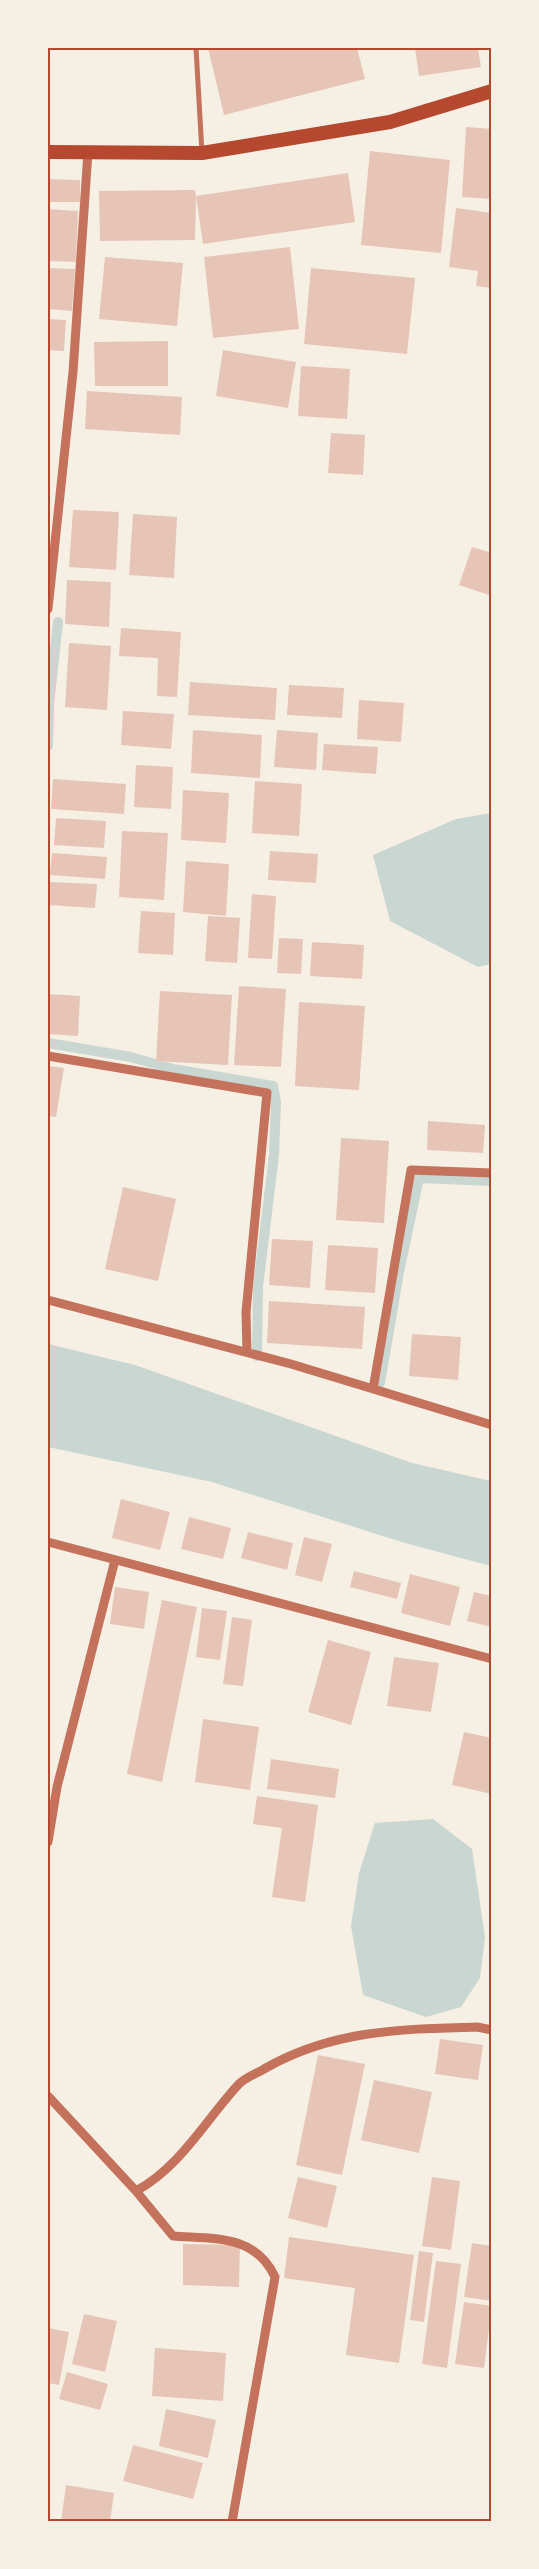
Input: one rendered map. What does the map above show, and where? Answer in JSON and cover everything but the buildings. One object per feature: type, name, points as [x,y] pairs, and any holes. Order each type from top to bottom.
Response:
[{"type":"highway","points":[[48,152],[202,154],[390,122],[492,91]]},
{"type":"street","points":[[196,48],[202,154]]},
{"type":"street","points":[[48,609],[73,372],[88,152]]},
{"type":"street","points":[[48,1056],[267,1093],[246,1312],[247,1352]]},
{"type":"street","points":[[373,1389],[411,1170],[492,1173]]},
{"type":"street","points":[[48,1300],[247,1352],[492,1425]]},
{"type":"street","points":[[48,1542],[492,1658]]},
{"type":"street","points":[[48,1842],[57,1787],[115,1560]]},
{"type":"street","points":[[136,2191],[154,2181],[202,2131],[239,2083],[283,2058],[356,2035],[384,2030],[477,2027],[492,2030]]},
{"type":"street","points":[[48,2096],[136,2191],[173,2236],[242,2244],[268,2261],[275,2277],[232,2522]]},
{"type":"shaded area","points":[[491,813],[491,964],[478,967],[390,921],[373,855],[456,819]]},
{"type":"shaded area","points":[[48,1344],[135,1365],[412,1463],[491,1481],[491,1566],[405,1543],[212,1482],[48,1447]]},
{"type":"shaded area","points":[[433,1819],[472,1849],[485,1937],[480,1978],[461,2007],[426,2017],[363,1995],[351,1926],[359,1873],[375,1823]]},
{"type":"waterway","points":[[48,746],[49,705],[58,622]]},
{"type":"waterway","points":[[48,1043],[131,1057],[173,1069],[273,1086],[276,1102],[274,1155],[258,1287],[257,1356]]},
{"type":"waterway","points":[[380,1383],[399,1272],[419,1178],[492,1181]]}]
